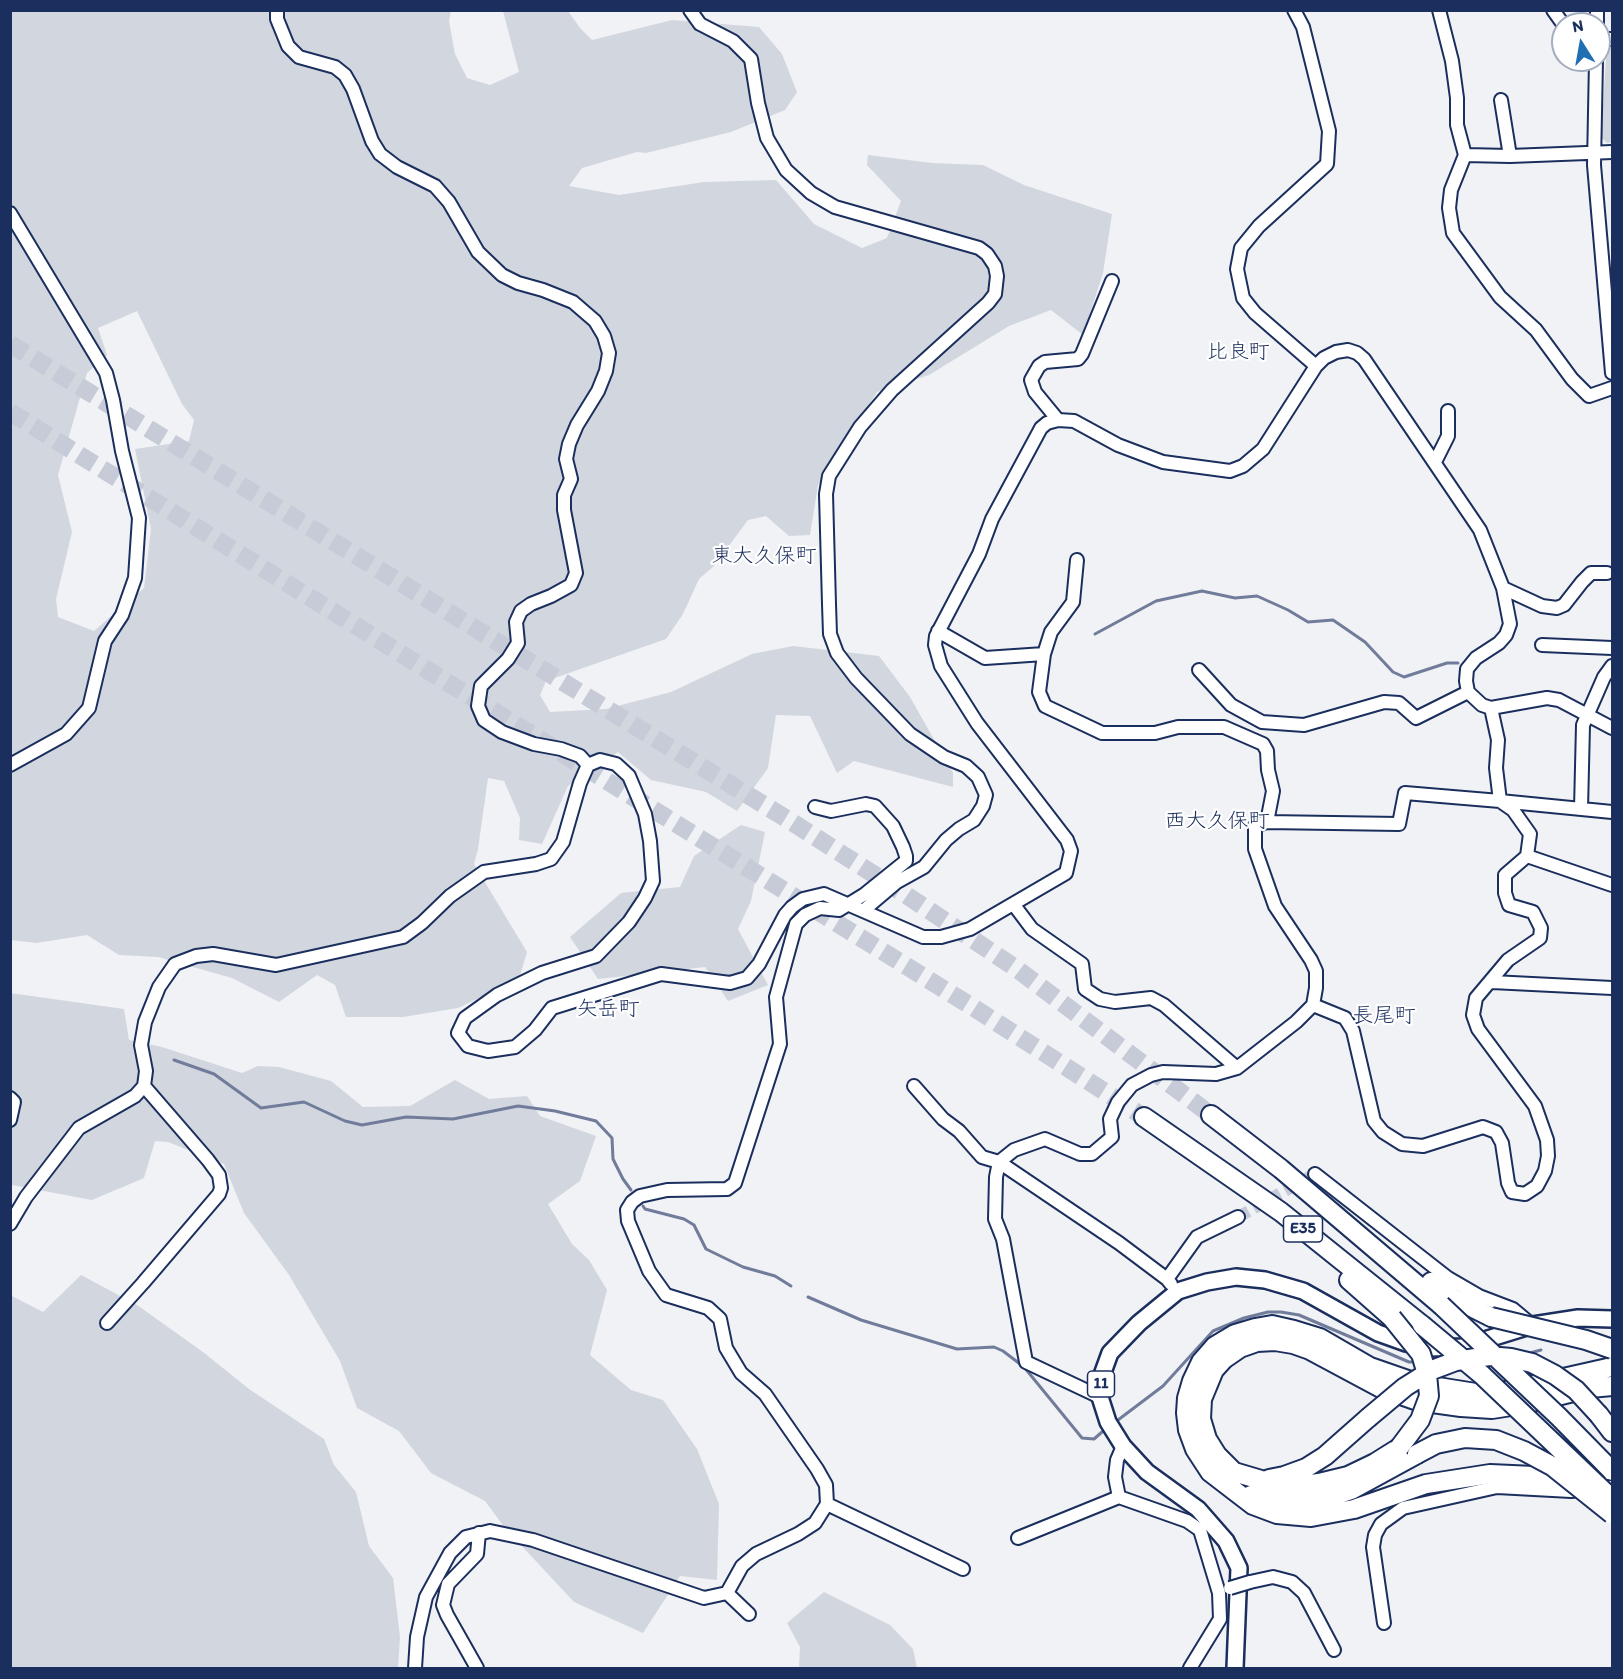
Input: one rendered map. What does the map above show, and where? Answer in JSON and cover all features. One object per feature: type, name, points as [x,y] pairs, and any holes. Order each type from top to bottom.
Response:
[{"type":"highway","name":"E35","points":[[1211,1115],[1281,1169],[1441,1305],[1612,1470]]},
{"type":"highway","name":"E35","points":[[1144,1117],[1281,1212],[1422,1325],[1487,1380],[1612,1499]]},
{"type":"highway","points":[[1178,1141],[1228,1186],[1328,1260],[1392,1318],[1421,1354],[1427,1374],[1429,1396],[1420,1420],[1399,1448],[1375,1464],[1348,1476],[1289,1487],[1234,1472],[1217,1455],[1207,1439],[1202,1419],[1202,1399],[1214,1370],[1224,1359],[1240,1348],[1257,1342],[1275,1341],[1293,1344],[1310,1350],[1381,1388],[1418,1401],[1461,1407],[1492,1409],[1524,1404],[1590,1388],[1612,1386]]},
{"type":"highway","points":[[1281,1169],[1453,1298],[1491,1317],[1586,1340],[1612,1349]]},
{"type":"highway","points":[[1612,1367],[1488,1395],[1419,1384],[1370,1367],[1320,1338],[1272,1325],[1235,1334],[1215,1346],[1201,1362],[1192,1381],[1186,1413],[1194,1449],[1210,1472],[1253,1505],[1277,1514],[1311,1517],[1354,1509],[1426,1484],[1490,1474],[1556,1477],[1591,1475],[1612,1470]]},
{"type":"highway","points":[[1261,1480],[1284,1476],[1306,1468],[1326,1456],[1405,1387],[1432,1370],[1455,1361],[1489,1356],[1532,1363],[1555,1375],[1576,1390],[1612,1432]]},
{"type":"highway","points":[[1234,1492],[1281,1501],[1307,1501],[1333,1496],[1351,1490],[1436,1444],[1465,1438],[1496,1440],[1524,1450],[1552,1466],[1612,1514]]},
{"type":"main road","name":"11","points":[[1235,1668],[1239,1568],[1226,1541],[1198,1509],[1147,1472],[1123,1446],[1108,1422],[1100,1397],[1102,1375],[1110,1353],[1139,1323],[1178,1291],[1207,1282],[1236,1277],[1264,1280],[1303,1291],[1378,1333],[1429,1348],[1462,1347],[1533,1326],[1578,1318],[1612,1319]]},
{"type":"street","points":[[277,10],[280,28],[288,46],[299,57],[335,68],[345,75],[353,88],[372,141],[380,154],[397,167],[435,186],[449,202],[478,252],[502,275],[518,284],[543,290],[573,303],[595,321],[604,336],[609,353],[606,371],[598,391],[577,424],[566,459],[571,479],[564,495],[564,510],[576,573],[571,585],[521,611],[516,622],[518,643],[508,659],[481,686],[478,706],[484,720],[501,732],[534,744],[561,749],[580,756],[588,765]]},
{"type":"street","points":[[690,10],[700,24],[733,41],[751,59],[758,103],[767,138],[786,170],[811,193],[835,207],[979,248],[987,254],[995,266],[997,276],[994,294],[988,303],[892,390],[860,427],[829,476],[826,494],[830,634],[837,653],[856,678],[910,734],[944,757],[966,766],[978,777],[986,795],[983,806],[974,820],[946,840],[924,867],[897,882],[864,910]]},
{"type":"street","points":[[1294,10],[1303,27],[1329,131],[1327,164],[1259,226],[1241,248],[1237,269],[1243,298],[1255,313],[1316,366]]},
{"type":"street","points":[[1439,10],[1452,61],[1458,98],[1457,125],[1465,155],[1451,190],[1449,208],[1453,233],[1500,297],[1536,330],[1572,379],[1589,396],[1612,388]]},
{"type":"street","points":[[1596,72],[1594,153],[1612,373]]},
{"type":"street","points":[[1501,100],[1510,156]]},
{"type":"street","points":[[1465,155],[1510,156],[1612,152]]},
{"type":"street","points":[[10,213],[106,373],[139,518],[135,578],[122,615],[105,641],[89,708],[66,734],[10,765]]},
{"type":"street","points":[[1058,420],[1035,393],[1031,380],[1039,366],[1045,362],[1078,359],[1112,281]]},
{"type":"street","points":[[10,1224],[26,1197],[80,1128],[135,1096],[144,1086],[146,1071],[141,1045],[145,1022],[159,987],[175,964],[196,956],[213,954],[276,965],[403,937],[422,923],[450,896],[484,872],[536,864],[551,859],[562,842],[580,783],[588,765],[600,760],[616,764],[629,776],[637,793],[645,814],[650,841],[653,881],[629,922],[596,956],[542,973],[497,995],[465,1018],[458,1033],[468,1046],[488,1051],[515,1047],[535,1030],[552,1008],[661,974],[730,983],[747,978],[759,964],[785,915],[803,899],[824,894],[923,937],[941,937],[970,929],[1066,873],[1071,851],[1067,840],[977,723],[941,666],[936,645],[938,632],[980,554],[992,519],[1041,428],[1047,423],[1058,420],[1074,421],[1118,445],[1162,462],[1230,471],[1243,466],[1263,449],[1316,366],[1324,358],[1336,352],[1348,350],[1357,353],[1364,359],[1480,530],[1503,588],[1510,624],[1506,635],[1499,643],[1476,658],[1467,669],[1468,692],[1482,705],[1491,708],[1547,698],[1559,700],[1612,728]]},
{"type":"street","points":[[1435,462],[1448,436],[1448,411]]},
{"type":"street","points":[[1077,560],[1073,602],[1052,632],[1044,654],[1039,692],[1045,706],[1102,733],[1155,733],[1178,727],[1224,728],[1263,744],[1267,752],[1273,791],[1268,822]]},
{"type":"street","points":[[1503,588],[1542,606],[1557,608],[1564,605],[1581,582],[1591,573],[1607,573]]},
{"type":"street","points":[[938,632],[985,658],[1044,654]]},
{"type":"street","points":[[1542,645],[1612,648]]},
{"type":"street","points":[[1581,809],[1583,725],[1604,676],[1612,666]]},
{"type":"street","points":[[1199,670],[1231,705],[1262,722],[1304,725],[1384,702],[1399,703],[1416,718],[1468,692]]},
{"type":"street","points":[[1313,1005],[1345,1018],[1353,1031],[1374,1121],[1383,1132],[1402,1144],[1423,1146],[1484,1127],[1496,1132],[1502,1143],[1508,1183],[1512,1192],[1525,1194],[1537,1186],[1545,1171],[1548,1156],[1547,1140],[1535,1106],[1478,1029],[1473,1016],[1476,998],[1492,982],[1508,960],[1540,938],[1541,928],[1533,912],[1509,905],[1505,893],[1505,875],[1527,856],[1530,834],[1513,810],[1500,801],[1496,768],[1498,740],[1491,708]]},
{"type":"street","points":[[1100,1397],[1026,1362],[1003,1239],[995,1219],[996,1177],[999,1162],[1014,1150],[1046,1139],[1080,1154],[1092,1154],[1112,1137],[1110,1119],[1118,1102],[1132,1085],[1151,1075],[1163,1072],[1216,1074],[1237,1068],[1296,1022],[1313,1005],[1316,971],[1275,906],[1255,849],[1254,826],[1268,822],[1398,824],[1405,793],[1612,812]]},
{"type":"street","points":[[415,1668],[417,1637],[426,1597],[450,1553],[466,1537],[490,1531],[532,1540],[705,1598],[727,1593],[742,1566],[756,1554],[798,1534],[815,1523],[827,1504],[826,1485],[816,1469],[765,1394],[741,1373],[726,1348],[720,1319],[708,1308],[666,1296],[649,1271],[628,1221],[627,1210],[640,1196],[667,1190],[727,1189],[735,1183],[780,1044],[777,997],[796,924],[805,915],[820,908],[839,910],[848,905],[906,861],[903,847],[893,826],[875,806],[866,804],[831,811],[815,807]]},
{"type":"street","points":[[1527,856],[1612,885]]},
{"type":"street","points":[[1014,905],[1032,929],[1082,964],[1085,989],[1100,999],[1115,1002],[1151,998],[1164,1005],[1237,1068]]},
{"type":"street","points":[[1492,982],[1612,988]]},
{"type":"street","points":[[107,1323],[219,1194],[221,1188],[219,1175],[208,1160],[144,1086]]},
{"type":"street","points":[[914,1086],[943,1119],[959,1131],[982,1157],[999,1162],[1101,1230],[1167,1279],[1178,1291]]},
{"type":"street","points":[[10,1098],[14,1102],[10,1120]]},
{"type":"street","points":[[1315,1174],[1448,1278],[1479,1296],[1513,1309],[1533,1326]]},
{"type":"street","points":[[1167,1279],[1197,1237],[1238,1216]]},
{"type":"street","points":[[1119,1497],[1115,1477],[1117,1460],[1123,1446]]},
{"type":"street","points":[[1384,1623],[1373,1547],[1375,1534],[1381,1524],[1403,1508],[1497,1488],[1571,1491],[1612,1487]]},
{"type":"street","points":[[1018,1538],[1119,1497],[1187,1521],[1200,1530],[1225,1590],[1220,1618],[1190,1668]]},
{"type":"street","points":[[827,1504],[963,1569]]},
{"type":"street","points":[[477,1668],[443,1605],[448,1584],[477,1554],[479,1533]]},
{"type":"street","points":[[1225,1590],[1274,1576],[1292,1582],[1304,1593],[1334,1650]]},
{"type":"street","points":[[727,1593],[749,1614]]},
{"type":"shaded area","points":[[11,11],[451,11],[449,21],[455,54],[467,78],[490,85],[519,72],[503,11],[568,11],[592,40],[672,20],[759,27],[782,54],[797,92],[785,110],[731,132],[646,153],[637,152],[582,168],[569,186],[619,195],[704,182],[776,180],[814,224],[862,248],[887,238],[901,201],[867,165],[868,155],[932,163],[983,165],[1024,185],[1112,214],[1103,273],[1083,335],[1051,310],[1009,326],[929,375],[877,392],[818,485],[810,535],[789,536],[766,516],[748,520],[714,566],[699,579],[683,614],[666,639],[546,681],[540,695],[550,712],[606,709],[671,692],[752,654],[793,646],[879,656],[910,697],[953,773],[953,787],[854,761],[837,773],[810,716],[776,715],[768,768],[737,811],[706,792],[651,780],[618,752],[568,786],[542,844],[519,840],[520,818],[504,781],[488,778],[474,864],[527,952],[519,979],[458,1008],[403,1017],[346,1017],[335,985],[317,975],[279,1002],[232,978],[158,957],[119,955],[87,935],[36,943],[11,940]],"holes":[[[137,311],[182,404],[194,420],[189,441],[135,449],[151,529],[144,588],[94,631],[58,617],[56,599],[72,532],[58,475],[87,373],[107,355],[98,328]]]},
{"type":"shaded area","points":[[1612,44],[1612,142],[1607,143],[1601,137],[1605,72],[1611,72]]},
{"type":"shaded area","points":[[741,825],[765,832],[751,901],[738,929],[768,985],[728,1001],[705,967],[598,979],[570,937],[621,893],[680,887],[694,856]]},
{"type":"shaded area","points":[[10,993],[124,1009],[129,1040],[162,1047],[242,1073],[258,1066],[279,1067],[331,1081],[363,1107],[410,1106],[455,1080],[489,1099],[527,1096],[540,1116],[596,1136],[580,1181],[548,1204],[572,1244],[589,1260],[607,1290],[590,1355],[631,1390],[663,1400],[697,1449],[719,1504],[717,1580],[680,1576],[643,1633],[574,1602],[505,1528],[485,1501],[431,1473],[399,1431],[357,1408],[340,1361],[289,1275],[244,1213],[224,1164],[168,1142],[155,1141],[144,1178],[92,1200],[10,1184]]},
{"type":"shaded area","points":[[81,1275],[137,1305],[203,1352],[249,1389],[324,1439],[334,1465],[356,1492],[369,1546],[393,1578],[400,1637],[398,1668],[11,1668],[10,1295],[43,1312]]},
{"type":"shaded area","points":[[824,1592],[890,1625],[913,1649],[917,1668],[799,1668],[800,1647],[787,1623]]},
{"type":"waterway","points":[[1095,634],[1156,601],[1202,591],[1235,598],[1257,596],[1308,622],[1333,620],[1365,642],[1393,672],[1404,677],[1447,663],[1458,663]]},
{"type":"waterway","points":[[174,1060],[214,1074],[261,1108],[304,1102],[345,1121],[362,1125],[406,1117],[453,1119],[518,1106],[555,1111],[596,1121],[612,1138],[613,1159],[631,1190]]},
{"type":"waterway","points":[[643,1206],[645,1209],[684,1219],[694,1225],[706,1249],[743,1267],[775,1276],[791,1286]]},
{"type":"waterway","points":[[808,1297],[861,1320],[957,1349],[994,1347],[1003,1351],[1024,1367],[1082,1438],[1094,1439],[1102,1432]]},
{"type":"waterway","points":[[1118,1420],[1163,1386],[1213,1331],[1244,1318],[1268,1312],[1299,1315],[1409,1362],[1416,1362]]},
{"type":"waterway","points":[[1526,1354],[1541,1350]]},
{"type":"tunnel","points":[[10,344],[787,819],[903,893],[1017,969],[1211,1115]]},
{"type":"tunnel","points":[[10,412],[971,1006],[1144,1117]]},
{"type":"tunnel","points":[[1238,1217],[1315,1174]]},
{"type":"district","name":"比良町","points":[[1238,353]]},
{"type":"district","name":"東大久保町","points":[[764,557]]},
{"type":"district","name":"西大久保町","points":[[1217,822]]},
{"type":"district","name":"矢岳町","points":[[608,1010]]},
{"type":"district","name":"長尾町","points":[[1384,1017]]}]
